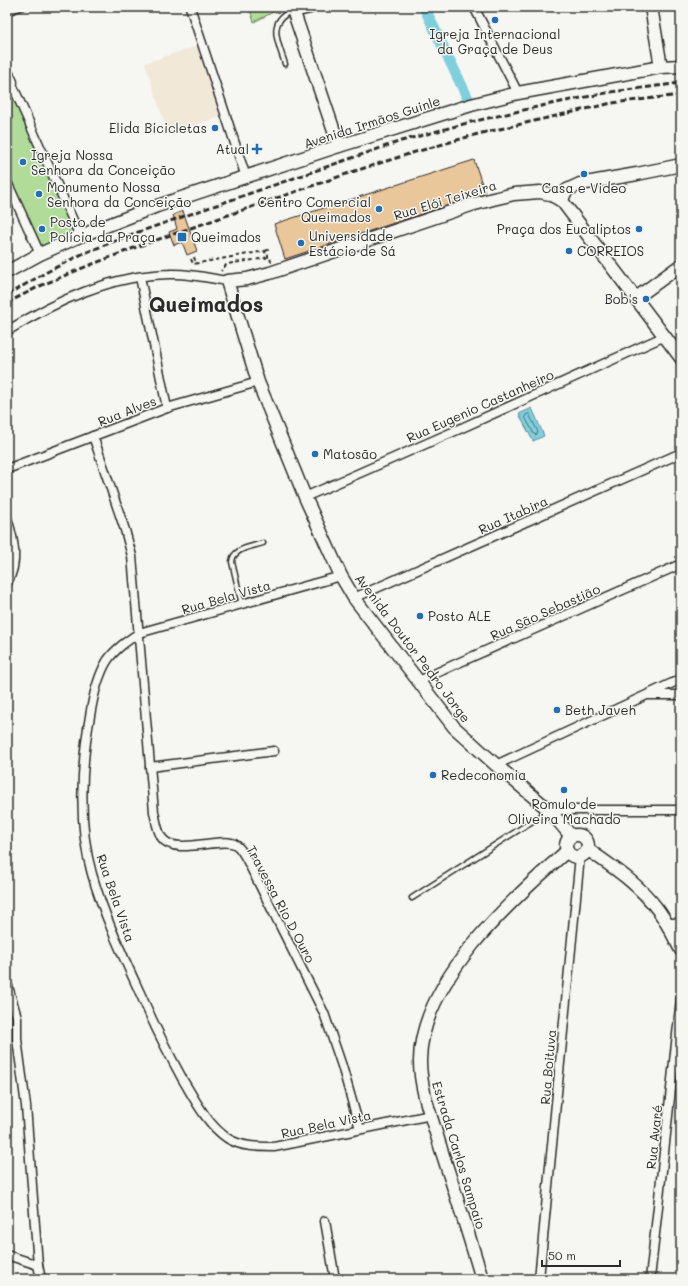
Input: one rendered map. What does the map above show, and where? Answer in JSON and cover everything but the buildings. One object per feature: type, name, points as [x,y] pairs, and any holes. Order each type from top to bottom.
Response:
[{"type":"main road","points":[[310,7],[293,9],[339,146]]},
{"type":"main road","points":[[651,7],[661,67]]},
{"type":"main road","name":"Avenida Irmãos Guinle","points":[[7,272],[40,254],[80,236],[157,206],[339,146],[471,105],[518,93],[661,67],[681,66]]},
{"type":"main road","points":[[681,165],[577,185],[567,190],[562,201],[681,358]]},
{"type":"main road","name":"Rua Elói Teixeira","points":[[227,281],[243,280],[270,273],[471,205],[493,199],[524,193],[540,192],[550,194],[562,201]]},
{"type":"main road","points":[[636,298],[681,265]]},
{"type":"main road","name":"Avenida Doutor Pedro Jorge","points":[[227,281],[258,382],[305,498],[341,576],[354,598],[454,727],[549,810],[572,836],[576,835],[584,837],[587,841],[584,853]]},
{"type":"main road","points":[[567,851],[566,843],[572,836]]},
{"type":"main road","name":"Avenida Doutor Pedro Jorge","points":[[567,851],[572,856],[584,853],[636,884],[658,910],[681,950]]},
{"type":"main road","name":"Estrada Carlos Sampaio","points":[[482,1279],[431,1115],[422,1080],[420,1060],[423,1038],[431,1010],[467,952],[518,894],[567,851]]},
{"type":"street","points":[[190,7],[246,177]]},
{"type":"street","points":[[474,7],[518,93]]},
{"type":"street","points":[[8,80],[80,236]]},
{"type":"street","points":[[7,182],[40,254]]},
{"type":"street","name":"Rua Elói Teixeira","points":[[7,331],[47,308],[81,292],[122,280],[181,274],[227,281]]},
{"type":"street","points":[[140,277],[167,408]]},
{"type":"street","name":"Rua Eugenio Castanheiro","points":[[305,498],[665,336]]},
{"type":"street","name":"Rua Alves","points":[[7,469],[167,408],[258,382]]},
{"type":"street","name":"Travessa Rio D Ouro","points":[[94,436],[129,544],[134,570],[138,633],[154,812],[159,833],[162,840],[172,845],[182,846],[232,843],[237,845],[247,860],[324,1013],[340,1060],[360,1129]]},
{"type":"street","name":"Rua Itabira","points":[[354,598],[681,453]]},
{"type":"street","points":[[7,518],[14,547],[14,558],[13,570],[7,583]]},
{"type":"street","name":"Rua São Sebastião","points":[[419,681],[681,564]]},
{"type":"street","name":"Rua Bela Vista","points":[[341,576],[138,633],[116,650],[107,662],[95,690],[85,742],[82,780],[84,826],[88,851],[92,873],[114,935],[164,1046],[203,1114],[227,1138],[250,1146],[274,1147],[431,1115]]},
{"type":"street","points":[[496,765],[681,679]]},
{"type":"street","points":[[646,695],[681,695]]},
{"type":"street","points":[[150,767],[274,751]]},
{"type":"street","points":[[549,810],[681,810]]},
{"type":"street","name":"Rua Boituva","points":[[539,1279],[584,853]]},
{"type":"street","points":[[666,923],[681,923]]},
{"type":"street","points":[[7,983],[18,1017],[17,1039],[26,1106],[38,1265],[41,1279]]},
{"type":"street","name":"Rua Avaré","points":[[650,1279],[681,998]]},
{"type":"street","points":[[325,1220],[335,1279]]},
{"type":"street","points":[[7,1255],[38,1265]]},
{"type":"lane","points":[[7,13],[24,7]]},
{"type":"lane","points":[[285,64],[276,34],[277,24],[281,18],[293,9]]},
{"type":"lane","points":[[242,605],[232,562],[233,555],[238,551],[263,543]]},
{"type":"lane","points":[[412,898],[549,810]]},
{"type":"path","points":[[185,237],[197,233]]},
{"type":"path","points":[[192,258],[193,264],[268,250],[268,257],[270,257]]},
{"type":"path","points":[[227,264],[266,258],[265,251]]},
{"type":"shaded area","points":[[197,46],[220,117],[168,134],[145,63]]},
{"type":"green space","points":[[249,7],[283,7],[254,22]]},
{"type":"green space","points":[[11,82],[80,236],[40,254],[7,182],[7,85]]},
{"type":"water","points":[[532,408],[544,436],[533,441],[519,414]]},
{"type":"waterway","points":[[424,7],[471,105]]},
{"type":"railway","points":[[7,295],[82,254],[130,235],[401,141],[471,122],[546,105],[611,92],[681,83]]},
{"type":"railway","points":[[7,303],[40,286],[139,246],[355,171],[412,153],[478,134],[612,103],[681,95]]},
{"type":"place","name":"Igreja Internacional da Graça de Deus","points":[[495,20]]},
{"type":"place","name":"Elida Bicicletas","points":[[215,128]]},
{"type":"place","name":"Atual","points":[[257,149]]},
{"type":"place","name":"Igreja Nossa Senhora da Conceição","points":[[23,162]]},
{"type":"place","name":"Casa e Video","points":[[584,174]]},
{"type":"place","name":"Monumento Nossa Senhora da Conceição","points":[[39,194]]},
{"type":"place","name":"Centro Comercial Queimados","points":[[379,209]]},
{"type":"place","name":"Posto de Polícia da Praça","points":[[42,229]]},
{"type":"place","name":"Praça dos Eucaliptos","points":[[639,229]]},
{"type":"place","name":"Queimados","points":[[182,237]]},
{"type":"place","name":"Universidade Estácio de Sá","points":[[301,243]]},
{"type":"place","name":"CORREIOS","points":[[569,251]]},
{"type":"place","name":"Bob's","points":[[646,299]]},
{"type":"place","name":"Matosão","points":[[315,454]]},
{"type":"place","name":"Posto ALE","points":[[420,616]]},
{"type":"place","name":"Beth Javeh","points":[[557,710]]},
{"type":"place","name":"Redeconomia","points":[[433,775]]},
{"type":"place","name":"Romulo de Oliveira Machado","points":[[564,790]]},
{"type":"district","name":"Queimados","points":[[206,305]]}]
